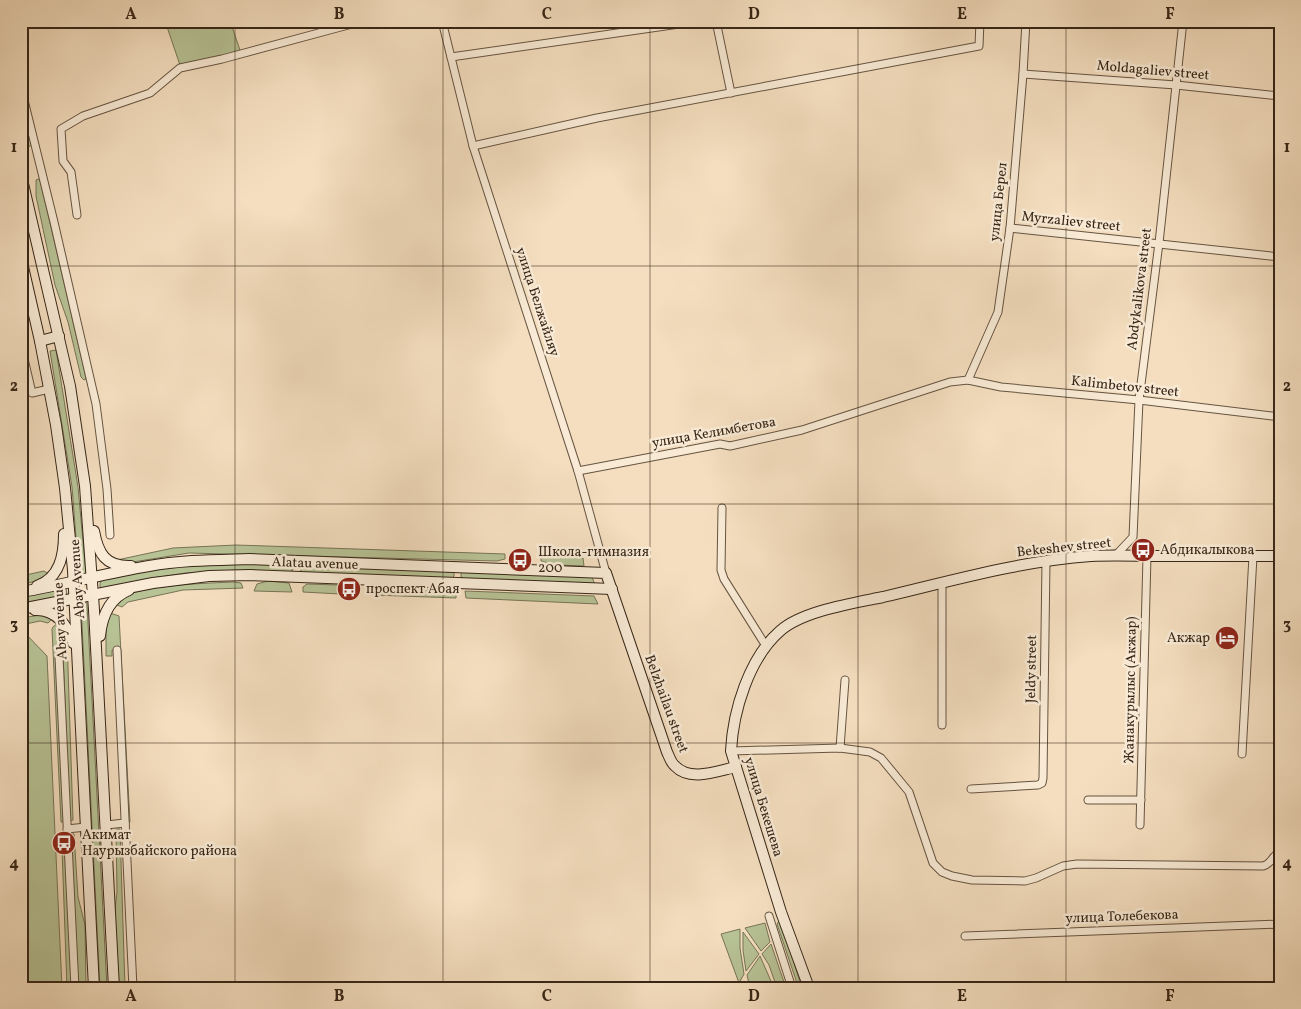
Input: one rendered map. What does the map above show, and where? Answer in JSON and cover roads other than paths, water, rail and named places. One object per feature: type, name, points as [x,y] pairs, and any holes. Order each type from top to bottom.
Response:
[{"type":"main road","name":"Abay Avenue","points":[[21,175],[70,386],[85,486],[97,659],[114,988]]},
{"type":"main road","name":"Abay avenue","points":[[21,258],[40,341],[65,488],[74,598],[94,988]]},
{"type":"main road","points":[[40,341],[59,336]]},
{"type":"main road","points":[[85,486],[97,547],[103,555],[108,561],[116,565],[149,566]]},
{"type":"main road","points":[[21,592],[49,580],[62,561],[65,488]]},
{"type":"main road","name":"Bekeshev street","points":[[942,583],[1000,569],[1046,561],[1116,555],[1280,556]]},
{"type":"main road","name":"Alatau avenue","points":[[21,592],[149,566],[186,561],[249,558],[606,573]]},
{"type":"main road","points":[[296,561],[298,577]]},
{"type":"main road","points":[[457,567],[458,582]]},
{"type":"main road","name":"улица Белжайляу","points":[[606,573],[612,589]]},
{"type":"main road","name":"Alatau avenue","points":[[21,610],[153,582],[209,576],[250,575],[612,589]]},
{"type":"main road","points":[[97,659],[101,625],[104,614],[111,604],[118,596],[127,591],[153,582]]},
{"type":"main road","name":"улица Бекешева","points":[[809,988],[781,912],[731,751],[732,732],[745,686],[766,646],[780,630],[800,619],[831,609],[942,583]]},
{"type":"main road","name":"Belzhailau street","points":[[612,589],[667,752],[674,766],[686,774],[697,775],[736,767]]},
{"type":"main road","points":[[21,610],[40,610],[49,612],[59,618],[71,636],[77,661]]},
{"type":"street","points":[[77,215],[71,172],[63,161],[61,129],[83,116],[150,93],[180,68],[222,59],[363,21]]},
{"type":"street","name":"улица Белжайляу","points":[[442,21],[473,146],[578,471],[606,573]]},
{"type":"street","points":[[451,58],[700,21]]},
{"type":"street","points":[[716,21],[731,93]]},
{"type":"street","points":[[473,146],[597,118],[979,46],[980,21]]},
{"type":"street","name":"улица Берел","points":[[968,380],[998,312],[1010,228],[1026,21]]},
{"type":"street","name":"Abdykalikova street","points":[[1116,555],[1133,537],[1139,400],[1159,243],[1183,21]]},
{"type":"street","name":"Moldagaliev street","points":[[1023,74],[1176,85],[1280,96]]},
{"type":"street","points":[[21,88],[96,404],[107,490],[110,535]]},
{"type":"street","name":"Myrzaliev street","points":[[1010,228],[1280,257]]},
{"type":"street","points":[[21,346],[32,393],[49,389]]},
{"type":"street","name":"улица Келимбетова","points":[[578,471],[720,444],[730,446],[802,430],[950,382],[968,380]]},
{"type":"street","name":"Kalimbetov street","points":[[968,380],[1001,387],[1139,400],[1280,417]]},
{"type":"street","points":[[722,508],[721,570],[724,579],[766,646]]},
{"type":"street","name":"Жанакурылыс (Акжар)","points":[[1140,825],[1147,556]]},
{"type":"street","points":[[1242,754],[1254,556]]},
{"type":"street","name":"Jeldy street","points":[[971,789],[1038,785],[1044,778],[1046,561]]},
{"type":"street","points":[[942,583],[942,725]]},
{"type":"street","points":[[117,650],[133,988]]},
{"type":"street","points":[[59,657],[75,988]]},
{"type":"street","points":[[840,748],[845,680]]},
{"type":"street","points":[[731,751],[840,748],[870,752],[881,758],[909,792],[933,863],[942,872],[972,880],[1025,881],[1062,866],[1078,864],[1263,866],[1269,864],[1276,854],[1280,852]]},
{"type":"street","points":[[1088,800],[1142,800]]},
{"type":"street","points":[[106,824],[125,823]]},
{"type":"street","points":[[67,828],[86,827]]},
{"type":"street","points":[[769,916],[792,988]]},
{"type":"street","name":"улица Толебекова","points":[[964,936],[1280,924]]},
{"type":"place","name":"Абдикалыкова","points":[[1143,550]]},
{"type":"place","name":"Школа-гимназия 200","points":[[520,560]]},
{"type":"place","name":"проспект Абая","points":[[349,589]]},
{"type":"place","name":"Акжар","points":[[1227,638]]},
{"type":"place","name":"Акимат Наурызбайского района","points":[[64,843]]}]
